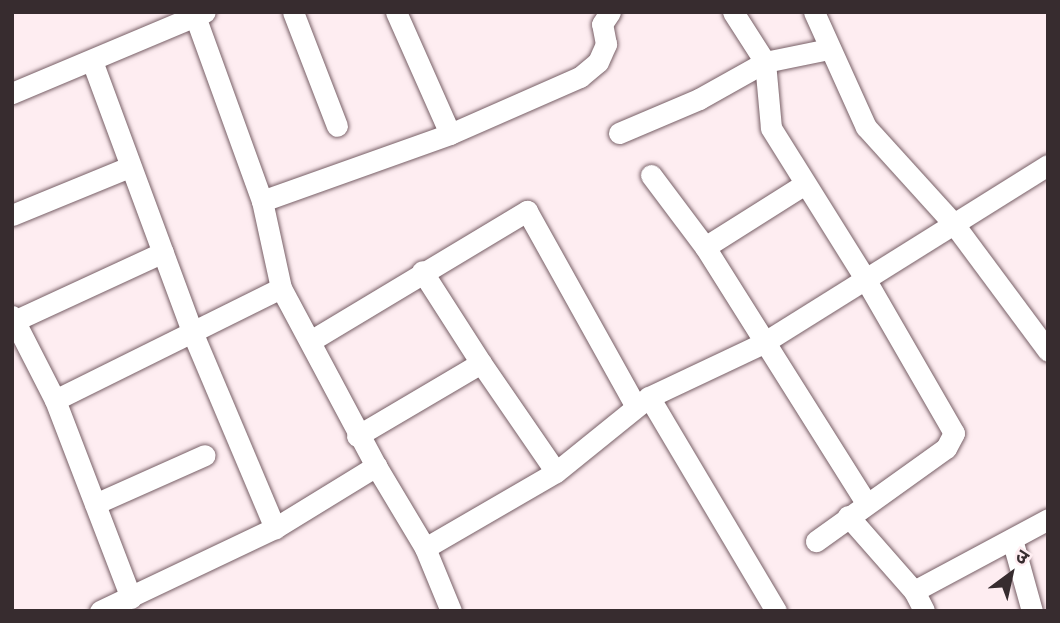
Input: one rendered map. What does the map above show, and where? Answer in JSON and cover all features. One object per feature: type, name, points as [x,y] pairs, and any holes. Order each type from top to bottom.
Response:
[{"type":"street","points":[[293,12],[337,127]]},
{"type":"street","points":[[262,201],[450,134],[580,77],[598,62],[606,44],[602,24],[610,12]]},
{"type":"street","points":[[733,12],[765,62],[771,128],[803,185],[864,277],[954,433],[946,448],[816,541]]},
{"type":"street","points":[[814,12],[866,127],[953,223],[1048,351]]},
{"type":"street","points":[[12,93],[200,14],[262,201],[281,288],[312,340],[357,436],[425,548],[451,611]]},
{"type":"street","points":[[401,14],[450,134]]},
{"type":"street","points":[[619,133],[699,99],[765,62],[829,49]]},
{"type":"street","points":[[92,61],[193,334],[275,528]]},
{"type":"street","points":[[425,548],[556,472],[642,401],[763,343],[864,277],[1048,165]]},
{"type":"street","points":[[12,215],[129,167]]},
{"type":"street","points":[[651,175],[705,247],[866,503]]},
{"type":"street","points":[[705,247],[803,185]]},
{"type":"street","points":[[312,340],[422,271],[527,211],[642,401],[776,611]]},
{"type":"street","points":[[131,598],[55,400],[13,318],[163,252]]},
{"type":"street","points":[[422,271],[556,472]]},
{"type":"street","points":[[55,400],[193,334],[281,288]]},
{"type":"street","points":[[357,436],[481,363]]},
{"type":"street","points":[[95,504],[205,455]]},
{"type":"street","points":[[100,611],[275,528],[376,466]]},
{"type":"street","points":[[848,516],[914,591],[924,611]]},
{"type":"street","points":[[914,591],[1048,519]]},
{"type":"street","points":[[1012,539],[1032,611]]}]
